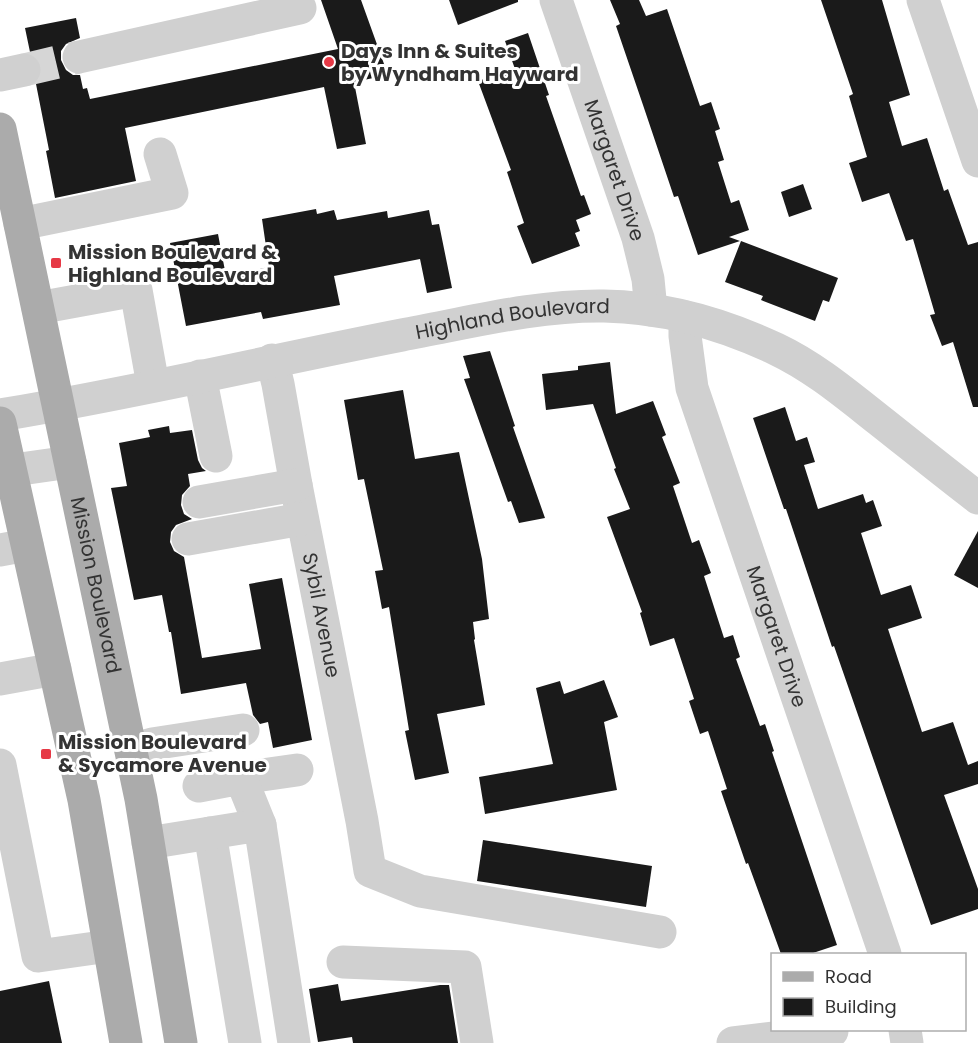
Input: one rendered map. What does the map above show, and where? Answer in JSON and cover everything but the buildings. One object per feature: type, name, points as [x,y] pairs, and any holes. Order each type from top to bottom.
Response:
[{"type":"main road","name":"Mission Boulevard","points":[[0,129],[131,750],[181,1043]]},
{"type":"main road","points":[[0,423],[13,548],[55,669],[84,800],[126,1043]]},
{"type":"street","name":"Margaret Drive","points":[[556,0],[638,238],[648,279],[651,310]]},
{"type":"street","points":[[923,0],[978,161]]},
{"type":"street","points":[[79,57],[300,8]]},
{"type":"street","points":[[20,224],[172,193],[160,154]]},
{"type":"street","points":[[38,308],[136,290],[153,385]]},
{"type":"street","name":"Highland Boulevard","points":[[0,415],[525,312],[605,306],[651,310],[685,317],[754,339],[797,360],[841,390],[978,498]]},
{"type":"street","name":"Margaret Drive","points":[[685,317],[685,336],[692,388],[885,953]]},
{"type":"street","name":"Sybil Avenue","points":[[272,360],[370,871],[420,891],[660,932]]},
{"type":"street","points":[[200,376],[216,456]]},
{"type":"street","points":[[6,471],[70,462]]},
{"type":"street","points":[[199,502],[296,485]]},
{"type":"street","points":[[189,539],[302,519]]},
{"type":"street","points":[[0,679],[55,669]]},
{"type":"street","points":[[131,750],[152,744],[243,730]]},
{"type":"street","points":[[0,765],[38,956],[110,946]]},
{"type":"street","points":[[199,786],[297,770]]},
{"type":"street","points":[[241,778],[260,825],[294,1043]]},
{"type":"street","points":[[148,843],[260,825]]},
{"type":"street","points":[[210,833],[245,1043]]},
{"type":"street","points":[[343,962],[465,968],[477,1043]]},
{"type":"street","points":[[733,1043],[832,1031]]},
{"type":"tunnel","points":[[24,70],[79,57]]},
{"type":"place","name":"Days Inn & Suites by Wyndham Hayward","points":[[329,62]]},
{"type":"place","name":"Mission Boulevard & Highland Boulevard","points":[[56,263]]},
{"type":"place","name":"Mission Boulevard & Sycamore Avenue","points":[[46,754]]}]
